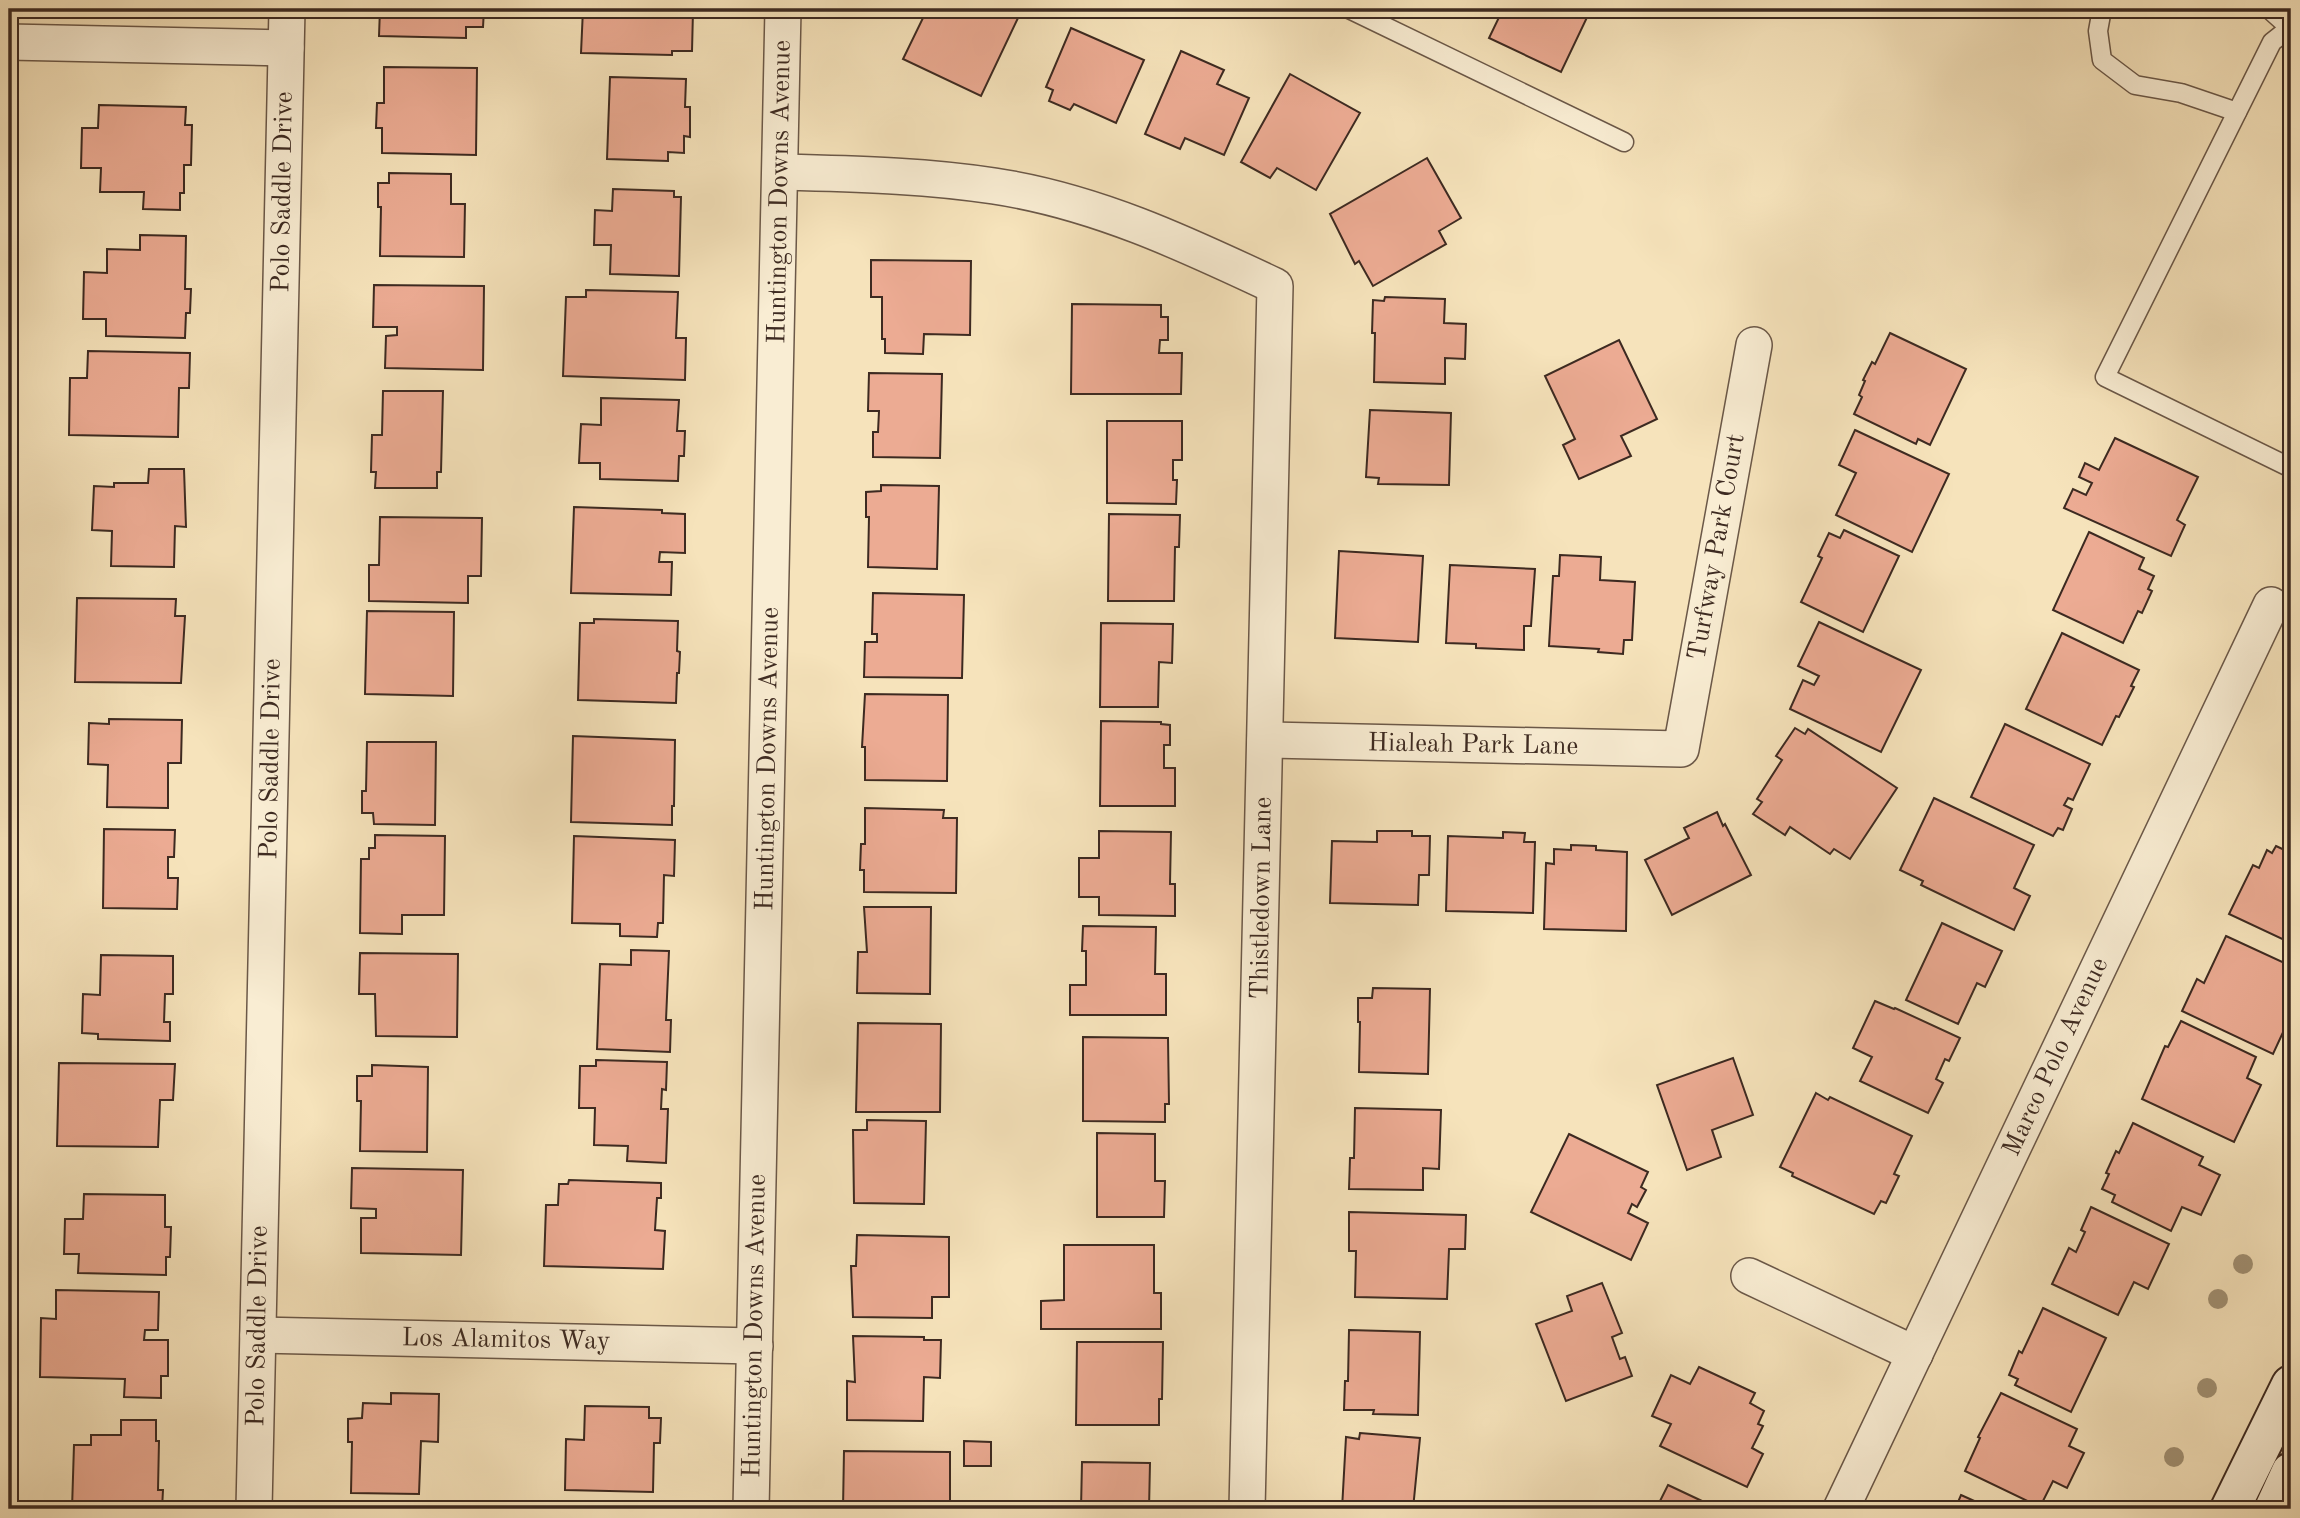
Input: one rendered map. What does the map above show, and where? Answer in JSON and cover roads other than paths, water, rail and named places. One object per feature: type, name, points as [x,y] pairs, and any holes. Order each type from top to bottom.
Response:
[{"type":"main road","points":[[2230,1509],[2291,1385]]},
{"type":"main road","points":[[2274,1509],[2291,1472]]},
{"type":"street","name":"Polo Saddle Drive","points":[[254,1509],[287,9]]},
{"type":"street","name":"Huntington Downs Avenue","points":[[751,1509],[783,9]]},
{"type":"street","points":[[9,42],[286,48]]},
{"type":"street","name":"Thistledown Lane","points":[[781,172],[908,176],[1009,189],[1086,207],[1170,236],[1275,286],[1247,1509]]},
{"type":"street","name":"Turfway Park Court","points":[[1681,749],[1754,345]]},
{"type":"street","name":"Marco Polo Avenue","points":[[1841,1509],[2271,606]]},
{"type":"street","name":"Hialeah Park Lane","points":[[1265,740],[1681,749]]},
{"type":"street","points":[[1749,1276],[1915,1354]]},
{"type":"street","name":"Los Alamitos Way","points":[[258,1335],[755,1346]]},
{"type":"lane","points":[[1349,9],[1624,142]]},
{"type":"lane","points":[[2102,9],[2098,31],[2102,60],[2135,85],[2181,93],[2237,112]]},
{"type":"lane","points":[[2269,9],[2290,27],[2272,42],[2105,377],[2291,468]]}]
